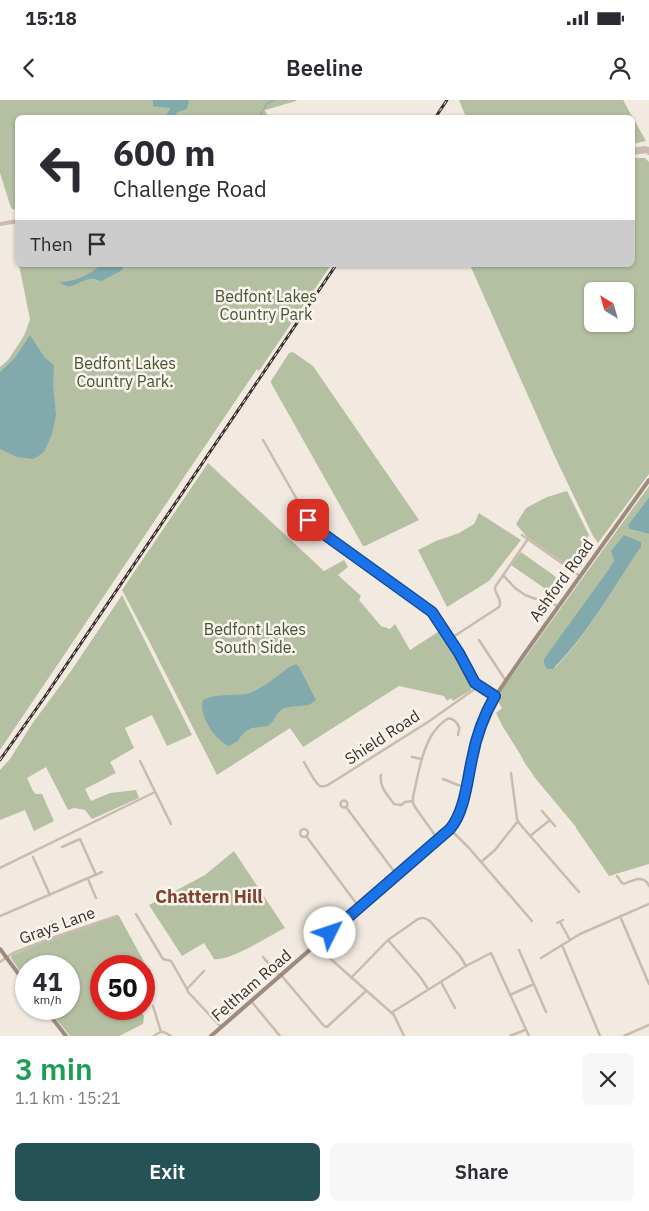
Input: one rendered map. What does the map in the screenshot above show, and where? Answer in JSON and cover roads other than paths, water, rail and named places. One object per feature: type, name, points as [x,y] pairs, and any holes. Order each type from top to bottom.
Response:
[{"type":"main road","name":"Ashford Road","points":[[495,696],[649,480]]},
{"type":"main road","name":"Feltham Road","points":[[211,1036],[450,829],[458,817],[476,740],[495,696]]},
{"type":"main road","points":[[0,949],[15,969]]},
{"type":"main road","points":[[54,1020],[64,1035]]},
{"type":"street","points":[[635,152],[648,150]]},
{"type":"street","points":[[0,224],[15,222]]},
{"type":"street","points":[[263,440],[311,524],[432,612],[459,653],[472,678],[479,686],[495,696]]},
{"type":"street","points":[[522,536],[580,576]]},
{"type":"street","points":[[505,607],[501,605],[494,588],[528,539]]},
{"type":"street","points":[[503,575],[515,588],[525,595],[536,599],[547,599],[558,607]]},
{"type":"street","points":[[453,637],[501,605]]},
{"type":"street","points":[[479,640],[506,681]]},
{"type":"street","name":"Shield Road","points":[[304,762],[320,786],[328,785],[428,722],[479,686]]},
{"type":"street","points":[[438,839],[414,807],[412,797],[424,751],[433,734],[439,726],[451,719],[459,726],[458,735]]},
{"type":"street","points":[[412,756],[422,759]]},
{"type":"street","points":[[140,761],[171,824]]},
{"type":"street","points":[[511,773],[518,821],[579,892]]},
{"type":"street","points":[[379,778],[383,788],[394,804],[401,805],[405,802],[413,801]]},
{"type":"street","points":[[443,779],[466,787]]},
{"type":"street","points":[[0,868],[155,792]]},
{"type":"street","points":[[346,807],[397,875]]},
{"type":"street","points":[[542,812],[555,826]]},
{"type":"street","points":[[530,836],[550,820]]},
{"type":"street","points":[[481,862],[495,850],[518,821]]},
{"type":"street","points":[[450,829],[469,848],[532,921]]},
{"type":"street","points":[[306,836],[359,907]]},
{"type":"street","points":[[62,847],[80,839],[96,875]]},
{"type":"street","points":[[34,857],[50,894]]},
{"type":"street","points":[[0,916],[102,872]]},
{"type":"street","points":[[617,876],[624,884],[637,878],[644,879],[649,886]]},
{"type":"street","points":[[88,878],[96,898]]},
{"type":"street","points":[[541,958],[580,934],[649,904]]},
{"type":"street","points":[[136,914],[163,959],[171,961],[188,992],[221,1027]]},
{"type":"street","name":"Grays Lane","points":[[0,962],[12,953],[117,916]]},
{"type":"street","points":[[620,916],[649,984]]},
{"type":"street","points":[[351,978],[388,940],[421,918],[426,918],[430,921],[460,956],[466,966]]},
{"type":"street","points":[[560,921],[570,940]]},
{"type":"street","points":[[388,940],[421,978],[428,990]]},
{"type":"street","points":[[562,945],[600,1036]]},
{"type":"street","points":[[316,946],[394,1015],[404,1036]]},
{"type":"street","points":[[519,950],[546,1012]]},
{"type":"street","points":[[391,1013],[466,966],[491,953],[529,1036]]},
{"type":"street","points":[[263,957],[326,1027],[366,991]]},
{"type":"street","points":[[187,989],[204,971]]},
{"type":"street","points":[[645,975],[649,973]]},
{"type":"street","points":[[441,982],[455,1008]]},
{"type":"street","points":[[510,995],[534,984]]},
{"type":"street","points":[[251,1001],[280,1036]]},
{"type":"street","points":[[538,1008],[543,1006]]},
{"type":"street","points":[[155,1012],[161,1032]]},
{"type":"street","points":[[624,1036],[649,1025]]},
{"type":"street","points":[[510,1036],[526,1029]]},
{"type":"street","points":[[154,1036],[161,1032],[171,1036]]},
{"type":"water","points":[[153,100],[189,100],[187,109],[175,115],[166,115],[170,108],[153,106]]},
{"type":"water","points":[[98,267],[123,267],[120,271],[102,281],[90,279],[71,286],[59,282],[70,281]]},
{"type":"water","points":[[30,335],[45,358],[54,365],[53,385],[56,415],[52,434],[44,452],[34,459],[17,457],[0,449],[0,372],[15,358]]},
{"type":"water","points":[[649,497],[649,534],[629,529],[628,525]]},
{"type":"water","points":[[624,535],[641,542],[641,547],[578,641],[553,669],[547,669],[544,659],[607,572],[614,560],[611,551]]},
{"type":"water","points":[[296,664],[316,700],[309,705],[282,709],[268,726],[252,728],[246,731],[238,741],[229,746],[213,733],[205,720],[202,706],[203,700],[219,696],[250,693]]},
{"type":"waterway","points":[[261,115],[266,104],[275,100]]},
{"type":"railway","points":[[437,115],[447,100]]},
{"type":"railway","points":[[0,760],[44,698],[335,267]]},
{"type":"district","name":"Chattern Hill","points":[[209,897]]},
{"type":"park label","name":"Bedfont Lakes Country Park","points":[[266,305]]},
{"type":"park label","name":"Bedfont Lakes Country Park.","points":[[125,372]]},
{"type":"park label","name":"Bedfont Lakes South Side.","points":[[255,638]]}]
